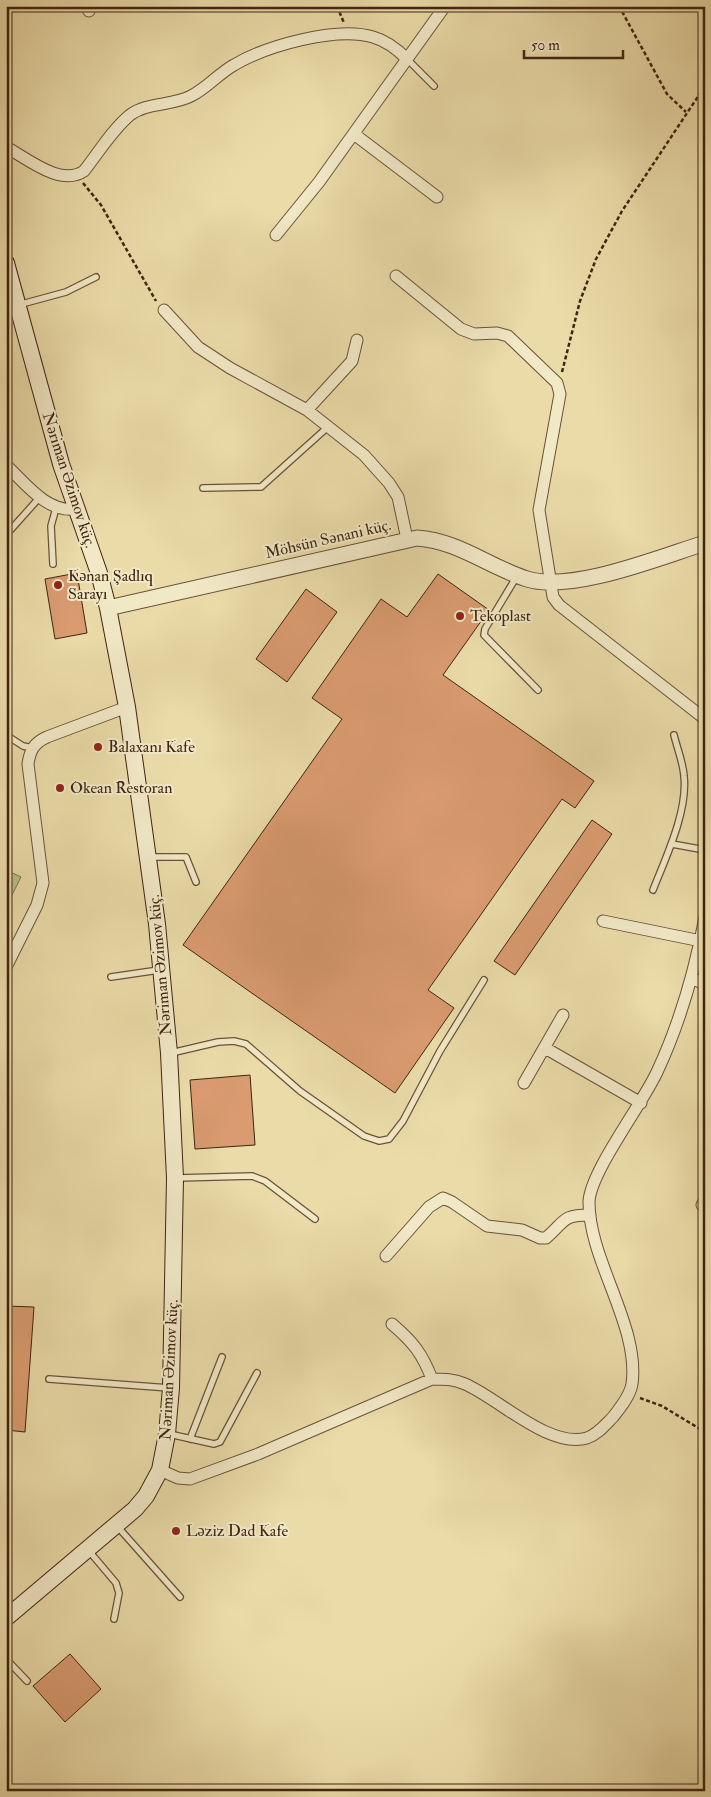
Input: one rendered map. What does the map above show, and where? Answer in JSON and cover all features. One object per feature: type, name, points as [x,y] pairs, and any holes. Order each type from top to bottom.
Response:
[{"type":"main road","name":"Nəriman Əzimov küç.","points":[[6,263],[59,455],[99,573],[108,608],[127,707],[150,857],[168,1053],[175,1178],[171,1388],[167,1434],[160,1470],[146,1496],[117,1526],[6,1618]]},
{"type":"street","points":[[276,236],[299,209],[445,6]]},
{"type":"street","points":[[6,147],[61,176],[77,176],[84,171],[121,123],[141,108],[178,101],[190,96],[232,66],[269,49],[348,34],[372,36],[391,44],[407,59]]},
{"type":"street","points":[[354,134],[438,197]]},
{"type":"street","points":[[396,276],[461,329],[474,334],[497,333],[508,336],[557,383],[560,394],[539,510],[553,597],[559,605],[705,719]]},
{"type":"street","points":[[164,310],[198,347],[213,358],[307,410],[364,454],[389,483],[398,497],[407,539]]},
{"type":"street","points":[[307,410],[352,361],[357,340]]},
{"type":"street","points":[[6,465],[56,508],[76,509]]},
{"type":"street","name":"Möhsün Sənani küç.","points":[[108,608],[407,539],[428,539],[461,548],[517,576],[538,582],[551,582],[604,574],[705,543]]},
{"type":"street","points":[[6,967],[10,950],[41,895],[43,883],[28,764],[32,748],[37,742],[47,737],[127,707]]},
{"type":"street","points":[[160,1470],[178,1478],[190,1479],[258,1454],[432,1379],[447,1379],[464,1383],[533,1426],[551,1434],[577,1439],[586,1438],[603,1428],[629,1394],[632,1371],[628,1340],[605,1270],[590,1214],[589,1199],[597,1174],[641,1103],[657,1072],[693,978],[705,917]]},
{"type":"street","points":[[603,921],[701,941]]},
{"type":"street","points":[[693,978],[705,985]]},
{"type":"street","points":[[524,1083],[563,1015]]},
{"type":"street","points":[[545,1048],[641,1103]]},
{"type":"street","points":[[386,1256],[430,1207],[442,1198],[452,1202],[487,1226],[522,1230],[540,1238],[546,1238],[565,1218],[573,1215],[590,1214]]},
{"type":"street","points":[[392,1324],[412,1341],[423,1356],[432,1379]]},
{"type":"lane","points":[[407,59],[434,86]]},
{"type":"lane","points":[[18,305],[66,292],[96,277]]},
{"type":"lane","points":[[203,488],[261,487],[329,426]]},
{"type":"lane","points":[[6,534],[40,496]]},
{"type":"lane","points":[[53,564],[50,526],[56,508]]},
{"type":"lane","points":[[517,576],[484,629],[484,635],[538,690]]},
{"type":"lane","points":[[6,735],[23,746],[32,748]]},
{"type":"lane","points":[[653,890],[672,844],[684,782],[674,735]]},
{"type":"lane","points":[[672,844],[705,850]]},
{"type":"lane","points":[[150,857],[186,858],[196,882]]},
{"type":"lane","points":[[111,977],[161,970]]},
{"type":"lane","points":[[168,1053],[218,1042],[234,1041],[246,1044],[300,1091],[364,1136],[379,1141],[389,1139],[403,1121],[440,1051],[484,980]]},
{"type":"lane","points":[[175,1178],[252,1176],[265,1181],[315,1219]]},
{"type":"lane","points":[[190,1439],[222,1358]]},
{"type":"lane","points":[[167,1434],[214,1444],[220,1442],[258,1374]]},
{"type":"lane","points":[[49,1379],[171,1388]]},
{"type":"lane","points":[[117,1526],[180,1597]]},
{"type":"lane","points":[[87,1550],[116,1583],[119,1593],[114,1619]]},
{"type":"lane","points":[[6,1659],[27,1681]]},
{"type":"path","points":[[337,6],[348,34]]},
{"type":"path","points":[[619,6],[667,94],[686,112]]},
{"type":"path","points":[[557,383],[563,368],[580,301],[596,259],[622,211],[705,86]]},
{"type":"path","points":[[77,176],[101,204],[145,285],[164,310]]},
{"type":"path","points":[[629,1394],[662,1406],[705,1432]]},
{"type":"green space","points":[[6,870],[21,877],[6,907]]},
{"type":"building","points":[[77,573],[87,633],[55,639],[45,579]]},
{"type":"building","points":[[438,574],[489,610],[443,675],[594,781],[575,808],[562,799],[428,990],[454,1008],[395,1093],[183,945],[342,719],[312,698],[381,599],[407,617]]},
{"type":"building","points":[[306,589],[337,612],[287,682],[256,659]]},
{"type":"building","points":[[592,820],[612,834],[515,975],[494,961]]},
{"type":"building","points":[[250,1075],[255,1145],[195,1149],[190,1080]]},
{"type":"building","points":[[6,1306],[34,1307],[25,1432],[6,1430]]},
{"type":"building","points":[[70,1654],[101,1689],[65,1722],[33,1686]]},
{"type":"place","name":"Kənan Şadlıq Sarayı","points":[[58,585]]},
{"type":"place","name":"Tekoplast","points":[[460,616]]},
{"type":"place","name":"Balaxanı Kafe","points":[[98,747]]},
{"type":"place","name":"Okean Restoran","points":[[60,788]]},
{"type":"place","name":"Ləziz Dad Kafe","points":[[176,1531]]}]
